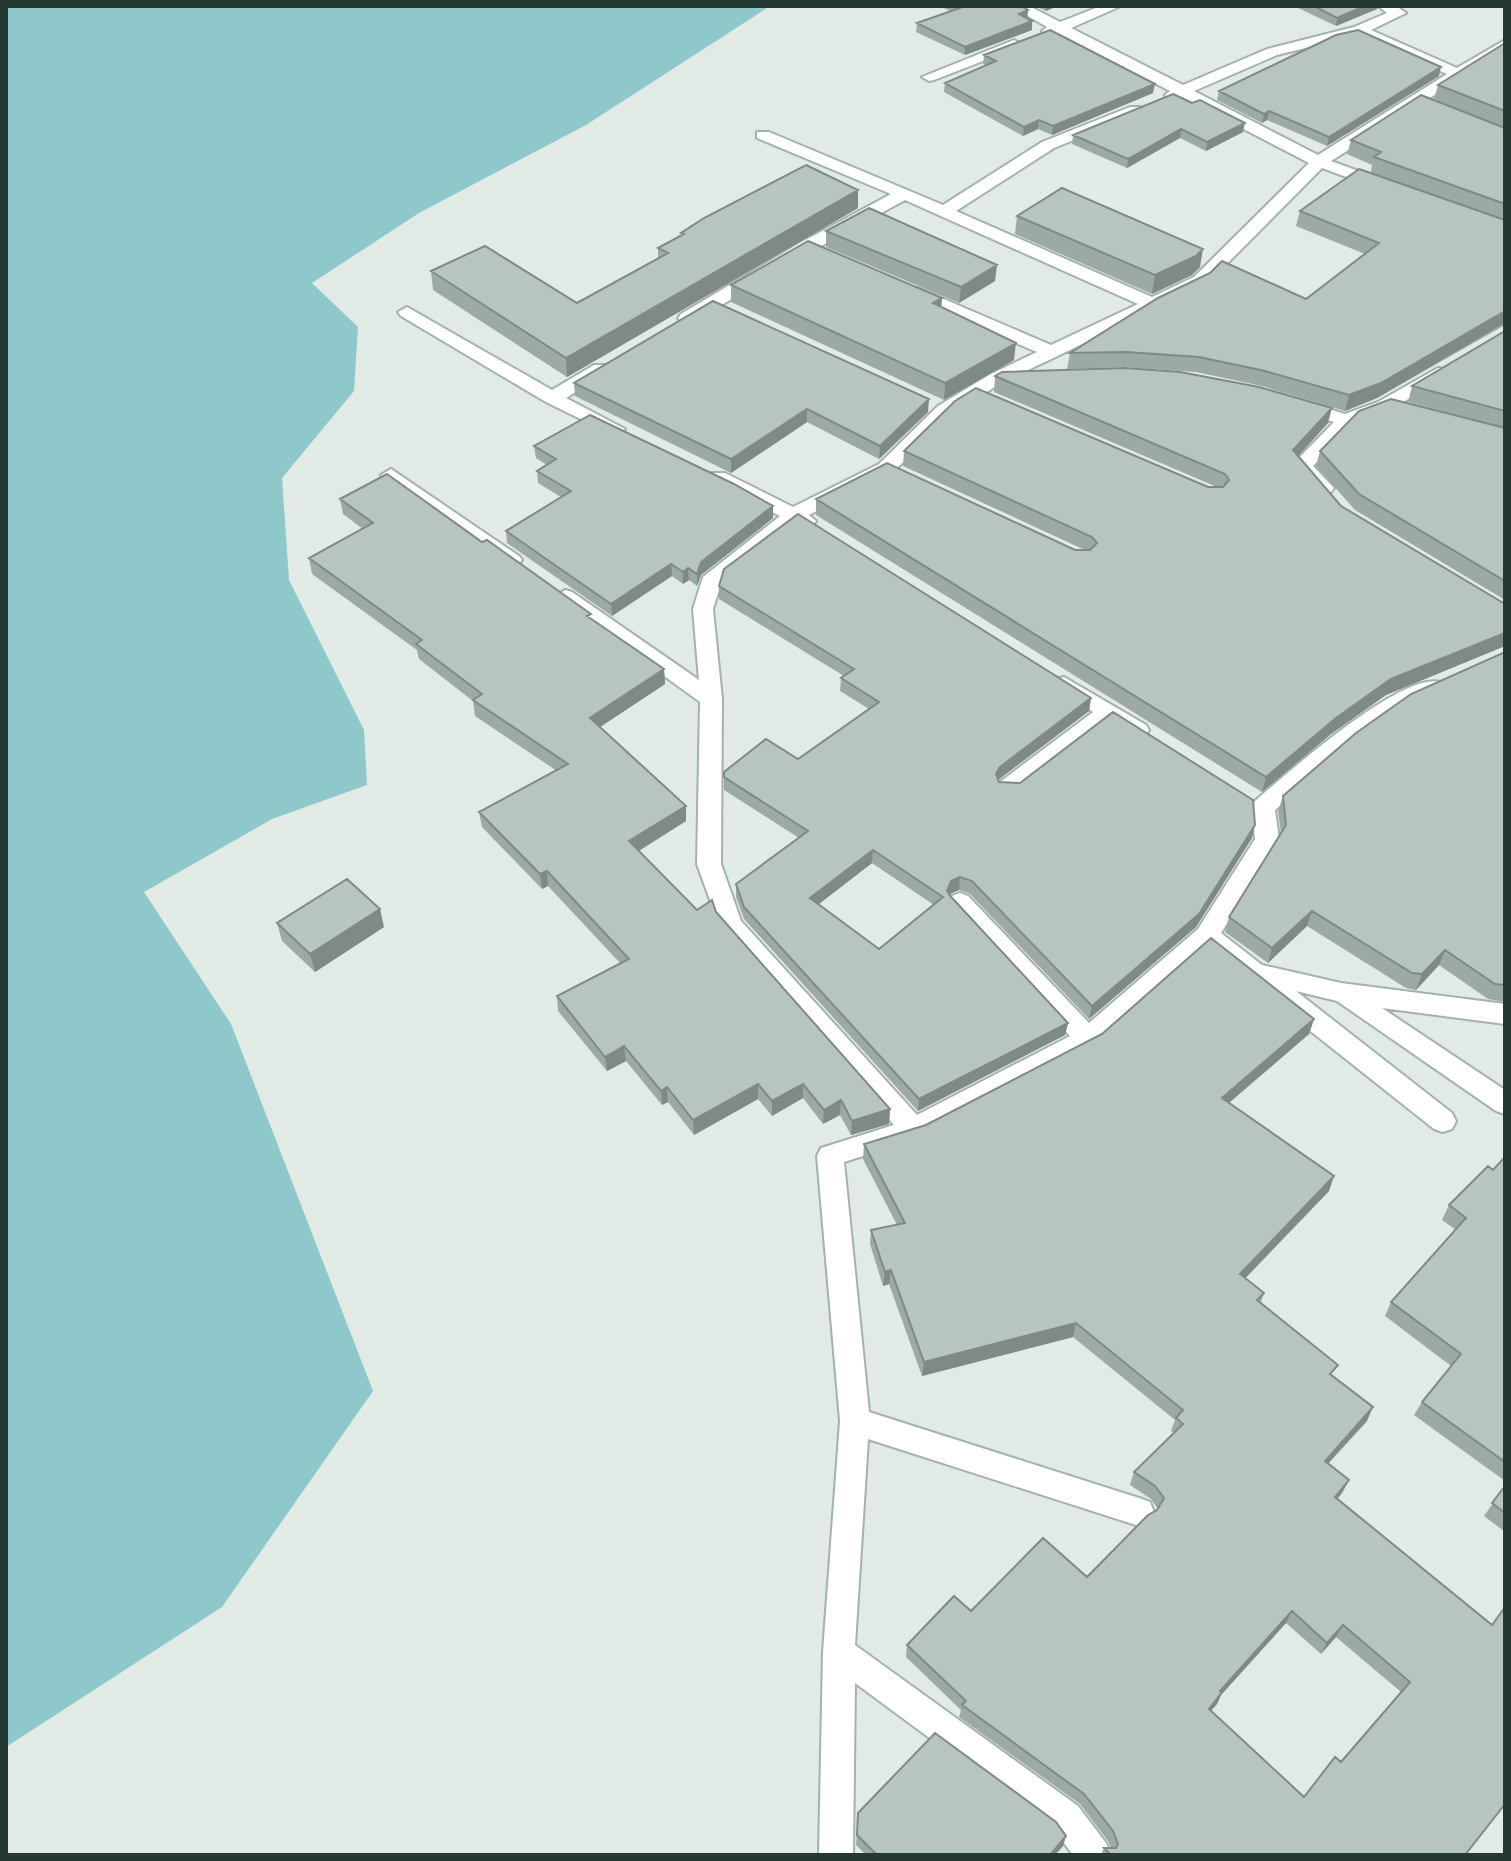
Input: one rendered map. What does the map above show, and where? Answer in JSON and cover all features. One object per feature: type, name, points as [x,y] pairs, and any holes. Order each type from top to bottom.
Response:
[{"type":"street","points":[[1018,6],[1319,162],[1405,193]]},
{"type":"street","points":[[929,77],[1114,6]]},
{"type":"street","points":[[944,212],[1048,145],[1272,52],[1359,30],[1399,13],[1385,6]]},
{"type":"street","points":[[1359,30],[1457,73]]},
{"type":"street","points":[[914,1129],[731,925],[709,864],[711,699],[703,609],[713,577],[795,514],[893,471],[938,407],[973,393],[995,379],[1200,281],[1319,162],[1425,104],[1457,73],[1505,44]]},
{"type":"street","points":[[763,135],[1152,304]]},
{"type":"street","points":[[672,327],[814,250],[904,194]]},
{"type":"street","points":[[893,284],[1052,352]]},
{"type":"street","points":[[712,303],[739,316]]},
{"type":"street","points":[[407,312],[552,398],[638,439]]},
{"type":"street","points":[[552,398],[618,359]]},
{"type":"street","points":[[1339,507],[1302,466],[1346,420],[1385,405],[1452,365]]},
{"type":"street","points":[[995,379],[1037,378]]},
{"type":"street","points":[[973,393],[1002,405]]},
{"type":"street","points":[[1285,402],[1346,420]]},
{"type":"street","points":[[1385,405],[1414,413]]},
{"type":"street","points":[[695,466],[795,514],[821,530]]},
{"type":"street","points":[[391,475],[711,699]]},
{"type":"street","points":[[1043,671],[1160,744]]},
{"type":"street","points":[[836,1855],[839,1652],[855,1421],[830,1156],[914,1129],[1088,1039],[1207,935],[1267,839],[1256,803],[1396,702],[1460,674]]},
{"type":"street","points":[[1008,788],[1108,712]]},
{"type":"street","points":[[960,902],[1088,1039]]},
{"type":"street","points":[[1207,935],[1443,1121]]},
{"type":"street","points":[[1254,971],[1341,993],[1505,1014]]},
{"type":"street","points":[[1341,993],[1505,1104]]},
{"type":"street","points":[[855,1421],[1139,1512]]},
{"type":"street","points":[[839,1652],[1066,1818],[1094,1855]]},
{"type":"water","points":[[6,6],[770,6],[586,125],[419,213],[312,283],[358,327],[354,391],[282,478],[289,580],[364,730],[367,785],[272,819],[144,892],[231,1024],[373,1391],[222,1607],[6,1747]]},
{"type":"building","points":[[957,6],[1021,6],[1028,10],[1019,14],[1032,21],[965,47],[917,23],[960,8]]},
{"type":"building","points":[[1314,6],[1365,6],[1337,18]]},
{"type":"building","points":[[1050,30],[1155,84],[1053,126],[1039,120],[1024,127],[945,83],[996,61],[984,55]]},
{"type":"building","points":[[1358,30],[1441,67],[1329,137],[1269,111],[1264,114],[1219,91],[1336,35]]},
{"type":"building","points":[[1505,43],[1505,111],[1438,85]]},
{"type":"building","points":[[1173,94],[1192,103],[1200,100],[1245,123],[1207,142],[1181,129],[1128,159],[1073,135]]},
{"type":"building","points":[[1421,95],[1505,128],[1505,204],[1374,157],[1381,152],[1351,140]]},
{"type":"building","points":[[806,165],[858,190],[566,358],[431,271],[485,246],[577,303],[668,253],[658,248],[684,234],[681,233],[704,218]]},
{"type":"building","points":[[1359,169],[1505,220],[1505,311],[1381,383],[1349,395],[1265,371],[1199,357],[1126,352],[1070,353],[1158,298],[1210,273],[1222,261],[1306,299],[1379,243],[1300,211]]},
{"type":"building","points":[[1062,188],[1203,249],[1196,256],[1155,275],[1017,216]]},
{"type":"building","points":[[869,208],[997,265],[961,287],[826,231]]},
{"type":"building","points":[[808,241],[942,298],[933,303],[1016,343],[945,383],[731,285]]},
{"type":"building","points":[[713,301],[929,399],[880,446],[807,409],[731,459],[574,383]]},
{"type":"building","points":[[1505,331],[1505,411],[1412,386]]},
{"type":"building","points":[[1125,368],[1180,372],[1259,387],[1332,408],[1293,450],[1341,506],[1505,604],[1505,633],[1391,679],[1336,718],[1266,777],[816,499],[887,463],[1075,550],[1090,550],[1097,543],[1092,537],[904,451],[955,401],[976,388],[1208,487],[1223,487],[1229,480],[1225,474],[995,376],[1002,372]]},
{"type":"building","points":[[1391,399],[1505,428],[1505,581],[1359,494],[1320,451],[1359,411]]},
{"type":"building","points":[[590,415],[773,506],[701,562],[697,574],[688,568],[683,572],[671,564],[611,604],[506,531],[571,491],[537,471],[556,459],[534,446]]},
{"type":"building","points":[[387,474],[482,542],[487,540],[591,614],[587,616],[664,669],[590,718],[686,806],[629,841],[697,910],[712,900],[716,912],[890,1109],[852,1121],[841,1100],[824,1110],[803,1084],[772,1101],[758,1084],[693,1120],[667,1087],[661,1091],[624,1046],[605,1057],[557,996],[629,959],[547,871],[540,874],[479,812],[568,764],[473,700],[482,694],[416,644],[422,640],[309,558],[373,523],[340,499]]},
{"type":"building","points":[[798,514],[1091,698],[1000,767],[996,774],[999,782],[1020,783],[1113,712],[1253,800],[1255,825],[1199,914],[1092,1006],[972,881],[960,877],[951,881],[947,891],[951,897],[1068,1023],[919,1099],[744,907],[736,884],[808,831],[724,777],[724,772],[766,739],[798,759],[879,702],[841,678],[854,669],[719,586],[724,569]],"holes":[[[873,850],[943,897],[879,949],[810,898]]]},
{"type":"building","points":[[1505,652],[1505,985],[1495,984],[1445,950],[1422,974],[1412,973],[1312,911],[1272,948],[1229,917],[1286,825],[1283,796],[1356,733],[1411,694]]},
{"type":"building","points":[[347,879],[380,909],[310,954],[277,923]]},
{"type":"building","points":[[1211,938],[1314,1019],[1222,1098],[1334,1176],[1240,1274],[1264,1293],[1257,1300],[1338,1365],[1330,1374],[1373,1407],[1325,1461],[1349,1480],[1335,1497],[1492,1625],[1505,1607],[1505,1804],[1465,1855],[1111,1855],[1104,1848],[1116,1848],[1118,1844],[1113,1831],[1084,1794],[962,1705],[966,1701],[907,1645],[954,1596],[971,1611],[1043,1538],[1087,1577],[1148,1515],[1157,1510],[1164,1498],[1155,1486],[1134,1472],[1183,1424],[1176,1418],[1183,1410],[1076,1323],[924,1362],[891,1270],[885,1272],[871,1230],[905,1223],[864,1144],[926,1125],[1102,1034]],"holes":[[[1292,1611],[1327,1643],[1343,1625],[1410,1682],[1341,1762],[1335,1757],[1304,1797],[1209,1709],[1220,1691]]]},
{"type":"building","points":[[1505,1157],[1505,1462],[1422,1402],[1461,1354],[1391,1302],[1466,1218],[1449,1205],[1488,1166],[1493,1170]]},
{"type":"building","points":[[1505,1486],[1505,1513],[1492,1503]]},
{"type":"building","points":[[935,1733],[1056,1822],[1066,1836],[1050,1855],[877,1855],[857,1835],[858,1813]]}]
